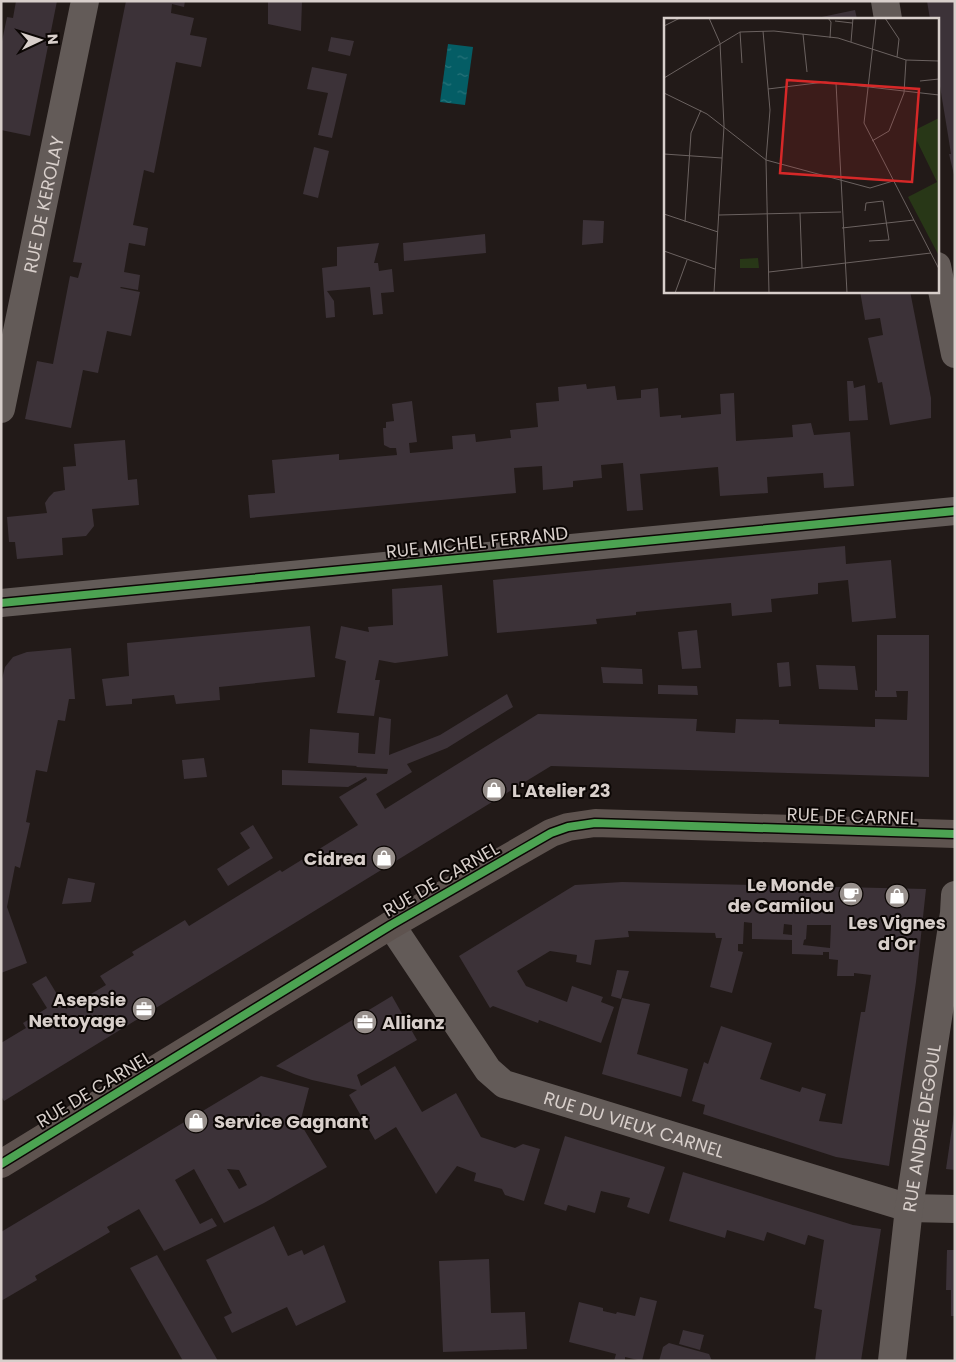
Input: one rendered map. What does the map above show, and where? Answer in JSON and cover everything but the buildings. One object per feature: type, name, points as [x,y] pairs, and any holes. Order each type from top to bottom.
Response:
[{"type":"main road","name":"RUE DE CARNEL","points":[[1,1164],[391,925],[542,838],[568,826],[595,823],[955,834]]},
{"type":"street","name":"RUE DE KEROLAY","points":[[1,409],[86,1]]},
{"type":"street","points":[[885,1],[888,18]]},
{"type":"street","points":[[938,271],[955,354]]},
{"type":"street","name":"RUE MICHEL FERRAND","points":[[1,603],[955,511]]},
{"type":"street","name":"RUE ANDRÉ DEGOUL","points":[[892,1361],[909,1208],[954,913],[955,895]]},
{"type":"street","name":"RUE DU VIEUX CARNEL","points":[[391,925],[488,1070],[504,1084],[909,1208],[955,1209]]},
{"type":"water","points":[[448,44],[473,47],[465,105],[440,102]]},
{"type":"cycle path","points":[[1,603],[955,511]]},
{"type":"cycle path","points":[[1,1164],[391,925],[551,833],[568,827],[595,823],[955,834]]},
{"type":"place","name":"L'Atelier 23","points":[[494,790]]},
{"type":"place","name":"Cidrea","points":[[384,858]]},
{"type":"place","name":"Le Monde de Camilou","points":[[851,894]]},
{"type":"place","name":"Les Vignes d'Or","points":[[897,896]]},
{"type":"place","name":"Asepsie Nettoyage","points":[[144,1009]]},
{"type":"place","name":"Allianz","points":[[365,1022]]},
{"type":"place","name":"Service Gagnant","points":[[196,1121]]}]
